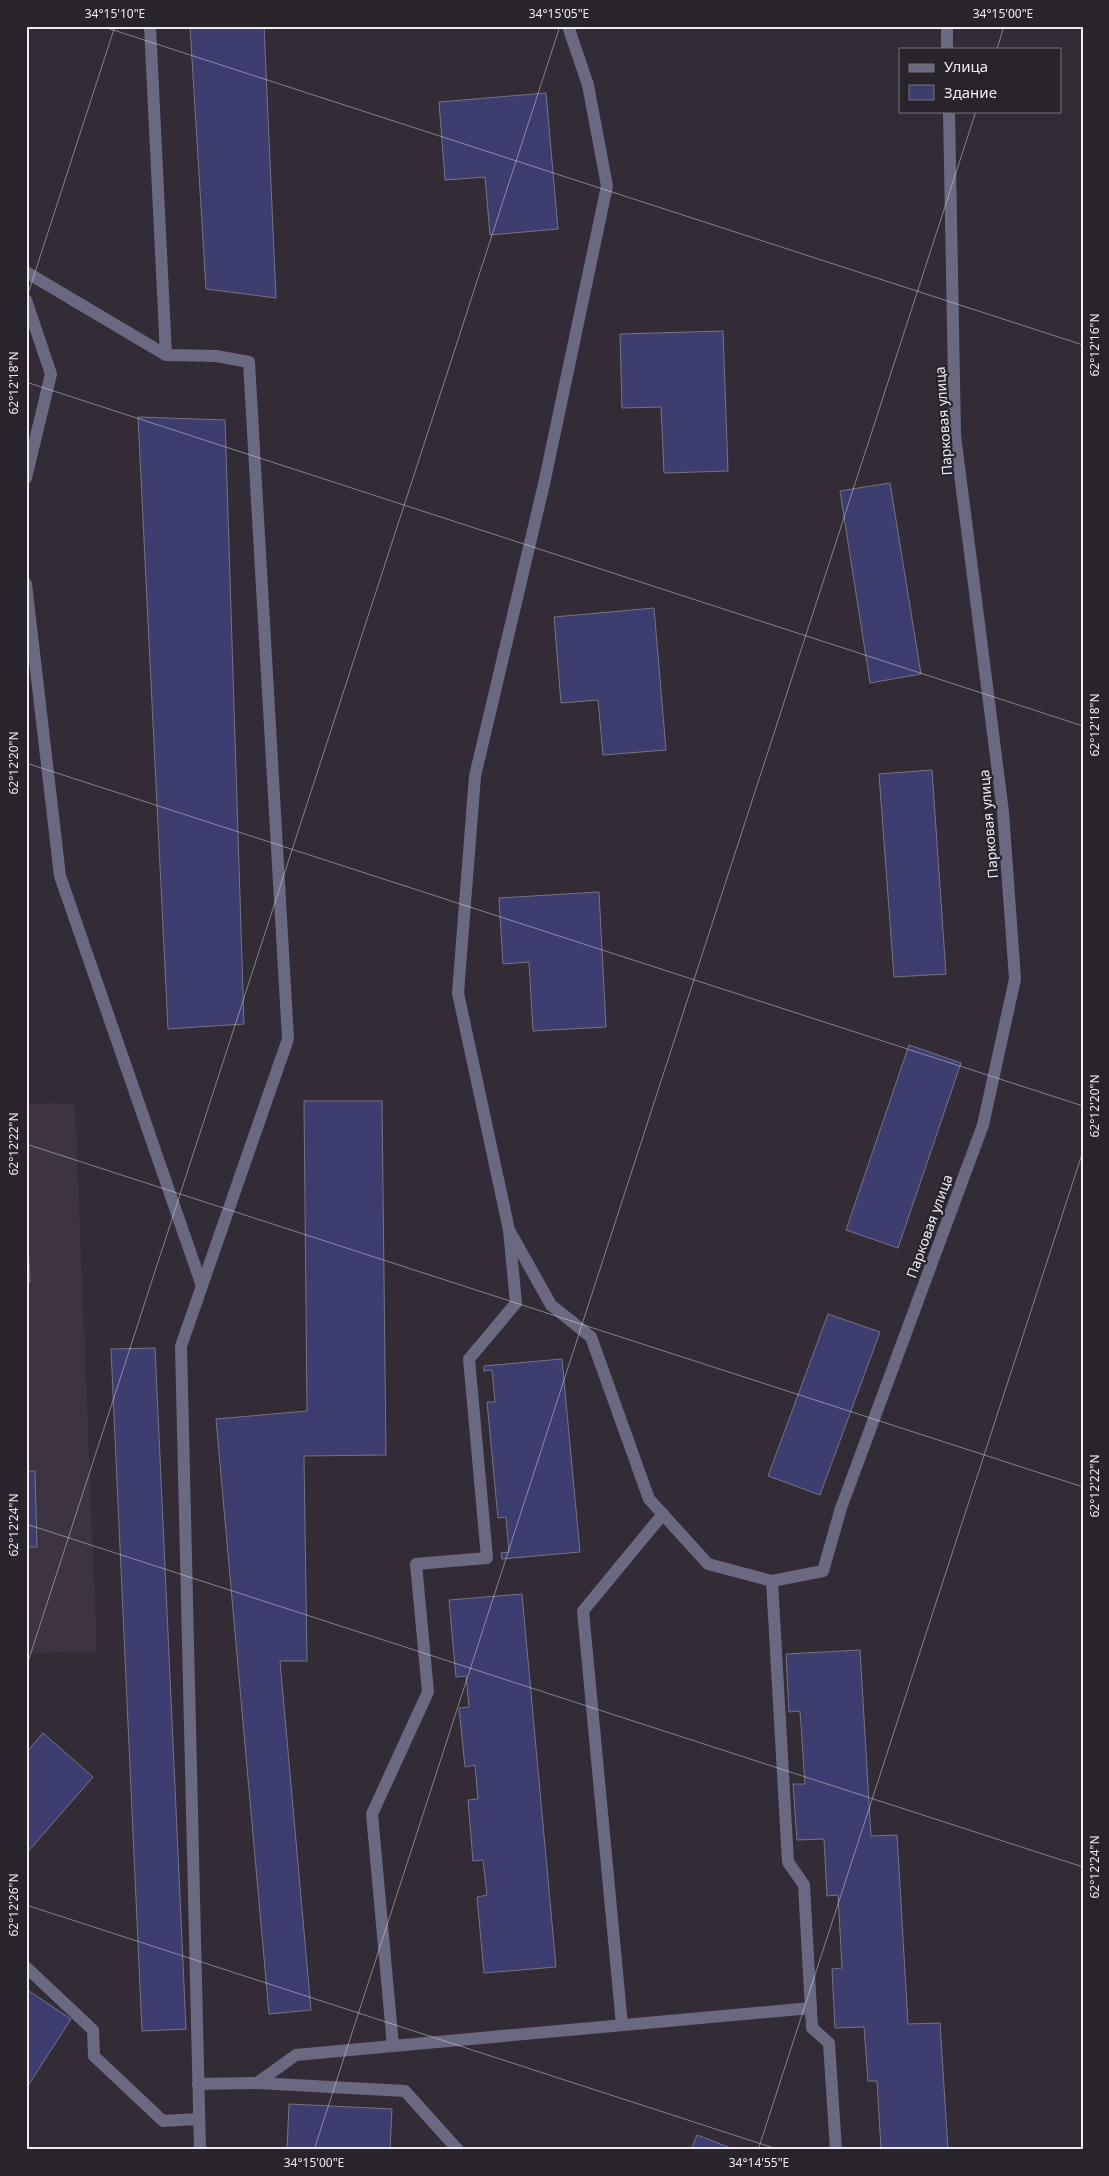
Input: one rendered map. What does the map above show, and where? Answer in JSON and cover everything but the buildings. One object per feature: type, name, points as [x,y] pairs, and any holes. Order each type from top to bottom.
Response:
[{"type":"street","points":[[150,26],[166,355]]},
{"type":"street","points":[[393,2046],[372,1814],[428,1692],[416,1564],[487,1558],[469,1359],[516,1303],[509,1230],[458,993],[475,776],[544,484],[607,186],[588,85],[568,26]]},
{"type":"street","points":[[947,26],[947,48]]},
{"type":"street","name":"Парковая улица","points":[[772,1581],[823,1571],[842,1508],[983,1125],[1014,979],[1003,812],[956,435],[949,112]]},
{"type":"street","points":[[26,272],[166,355],[216,356],[249,362],[288,1040],[181,1346],[200,2150]]},
{"type":"street","points":[[26,300],[51,374],[26,478]]},
{"type":"street","points":[[26,584],[60,876],[202,1286]]},
{"type":"street","points":[[509,1230],[551,1304],[591,1337],[649,1499],[708,1564],[772,1581],[788,1862],[804,1885],[812,2028],[829,2043],[836,2150]]},
{"type":"street","points":[[622,2025],[583,1611],[663,1514]]},
{"type":"street","points":[[26,1967],[93,2030],[94,2056],[163,2121],[199,2120]]},
{"type":"street","points":[[257,2083],[296,2055],[811,2008]]},
{"type":"street","points":[[198,2084],[257,2083],[405,2091],[458,2150]]},
{"type":"shaded area","points":[[26,1104],[75,1104],[97,1651],[26,1654]]}]
